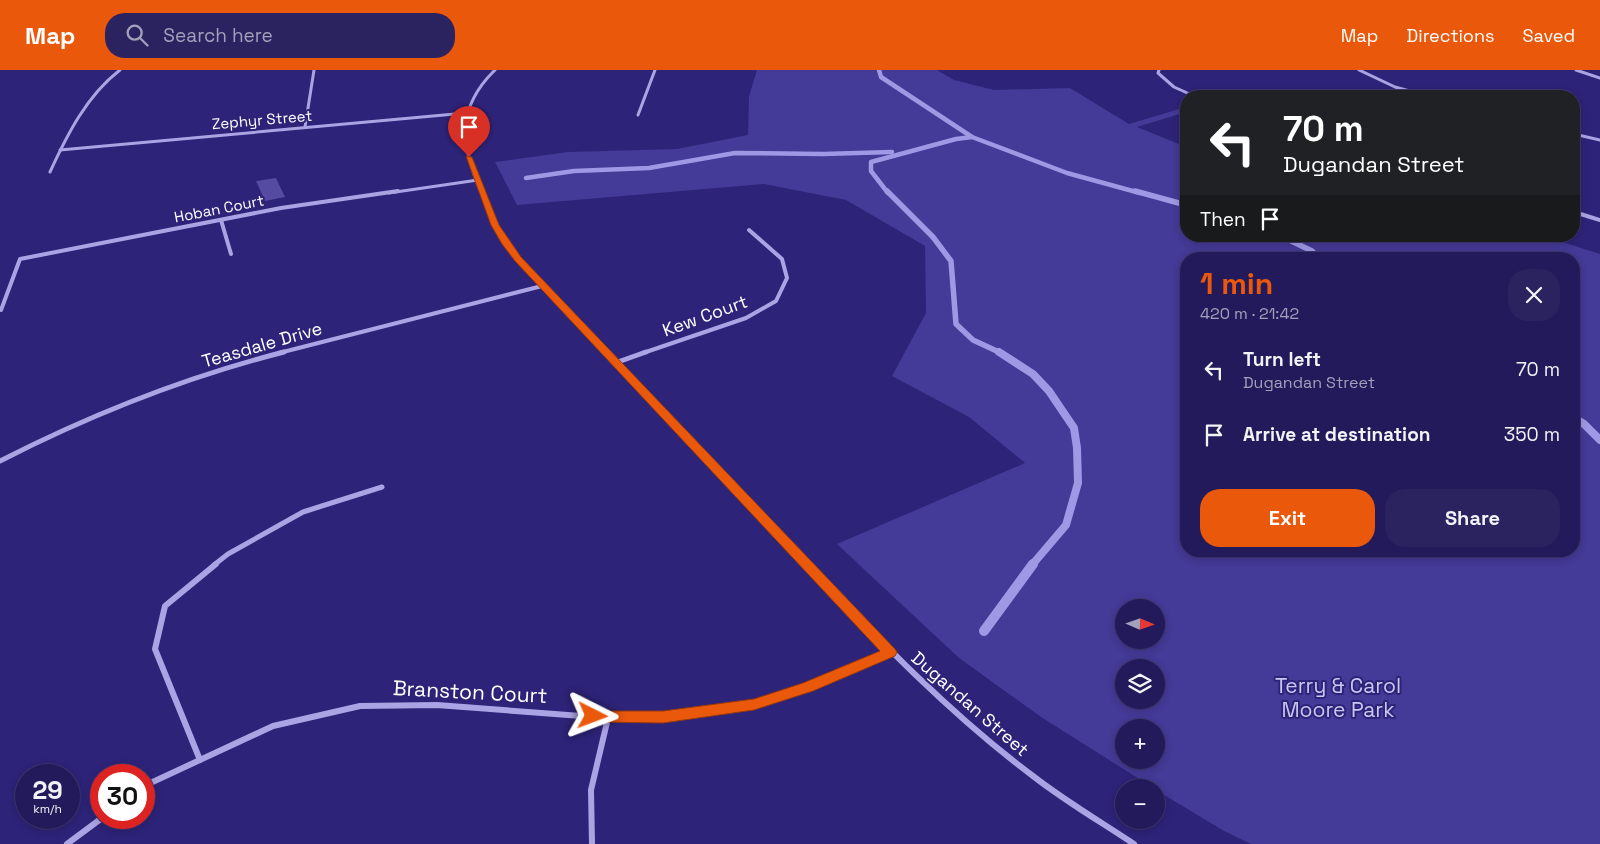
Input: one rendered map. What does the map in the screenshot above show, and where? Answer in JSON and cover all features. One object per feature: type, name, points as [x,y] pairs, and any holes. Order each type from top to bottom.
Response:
[{"type":"street","points":[[50,172],[60,150],[100,88],[120,70]]},
{"type":"street","points":[[305,127],[314,70]]},
{"type":"street","name":"Dugandan Street","points":[[496,70],[476,92],[466,113],[465,139],[469,157],[495,225],[506,244],[542,286],[890,652],[973,728],[1034,777],[1134,844]]},
{"type":"street","points":[[638,115],[644,106],[645,92],[655,70]]},
{"type":"street","points":[[1159,70],[1158,73],[1174,88],[1180,90]]},
{"type":"street","points":[[1359,70],[1395,87],[1406,90]]},
{"type":"street","points":[[1576,70],[1600,78]]},
{"type":"street","name":"Zephyr Street","points":[[60,150],[466,113]]},
{"type":"street","points":[[1580,135],[1600,140]]},
{"type":"street","name":"Hoban Court","points":[[1,310],[20,260],[280,208],[478,180]]},
{"type":"street","points":[[1580,214],[1600,220]]},
{"type":"street","points":[[221,220],[231,254]]},
{"type":"street","name":"Kew Court","points":[[615,362],[746,318],[776,300],[787,278],[782,259],[749,230]]},
{"type":"street","name":"Teasdale Drive","points":[[0,461],[55,433],[152,394],[234,364],[542,286]]},
{"type":"street","points":[[200,760],[155,649],[165,606],[228,554],[303,512],[382,487]]},
{"type":"street","name":"Branston Court","points":[[155,781],[273,726],[360,706],[437,705],[608,718],[663,717],[754,705],[808,688],[890,652]]},
{"type":"street","points":[[592,844],[591,790],[608,718]]},
{"type":"street","points":[[67,844],[90,827]]},
{"type":"green space","name":"Terry & Carol Moore Park","points":[[757,70],[937,70],[954,80],[994,90],[1070,88],[1129,124],[1180,109],[1180,114],[1137,127],[1180,145],[1180,242],[1562,242],[1600,254],[1600,844],[1251,844],[1224,831],[1165,795],[1165,779],[1139,779],[1123,769],[1165,769],[1165,719],[1115,719],[1115,764],[1041,717],[959,658],[837,544],[1025,463],[969,417],[892,376],[926,313],[925,246],[846,200],[764,184],[517,205],[495,162],[568,152],[677,149],[748,135],[749,96]]},
{"type":"building","points":[[276,178],[285,197],[265,201],[256,181]]},
{"type":"waterway","points":[[879,70],[881,77],[972,137]]},
{"type":"waterway","points":[[888,193],[871,171],[871,162],[956,139],[972,137]]},
{"type":"waterway","points":[[972,137],[1067,173],[1140,193]]},
{"type":"waterway","points":[[526,178],[574,171],[649,168],[735,153],[823,154],[892,152]]},
{"type":"waterway","points":[[887,191],[933,237],[951,261],[956,324],[973,340],[999,352]]},
{"type":"waterway","points":[[1135,191],[1180,203]]},
{"type":"waterway","points":[[1293,242],[1313,252]]},
{"type":"waterway","points":[[999,352],[1033,374],[1049,391],[1074,428],[1077,448],[1078,483],[1066,525],[1032,565]]},
{"type":"waterway","points":[[1580,422],[1600,440]]},
{"type":"waterway","points":[[984,631],[1033,564]]},
{"type":"route","points":[[469,157],[495,225],[506,244],[518,259],[890,652],[808,688],[754,705],[663,717],[608,718],[593,716]]}]
